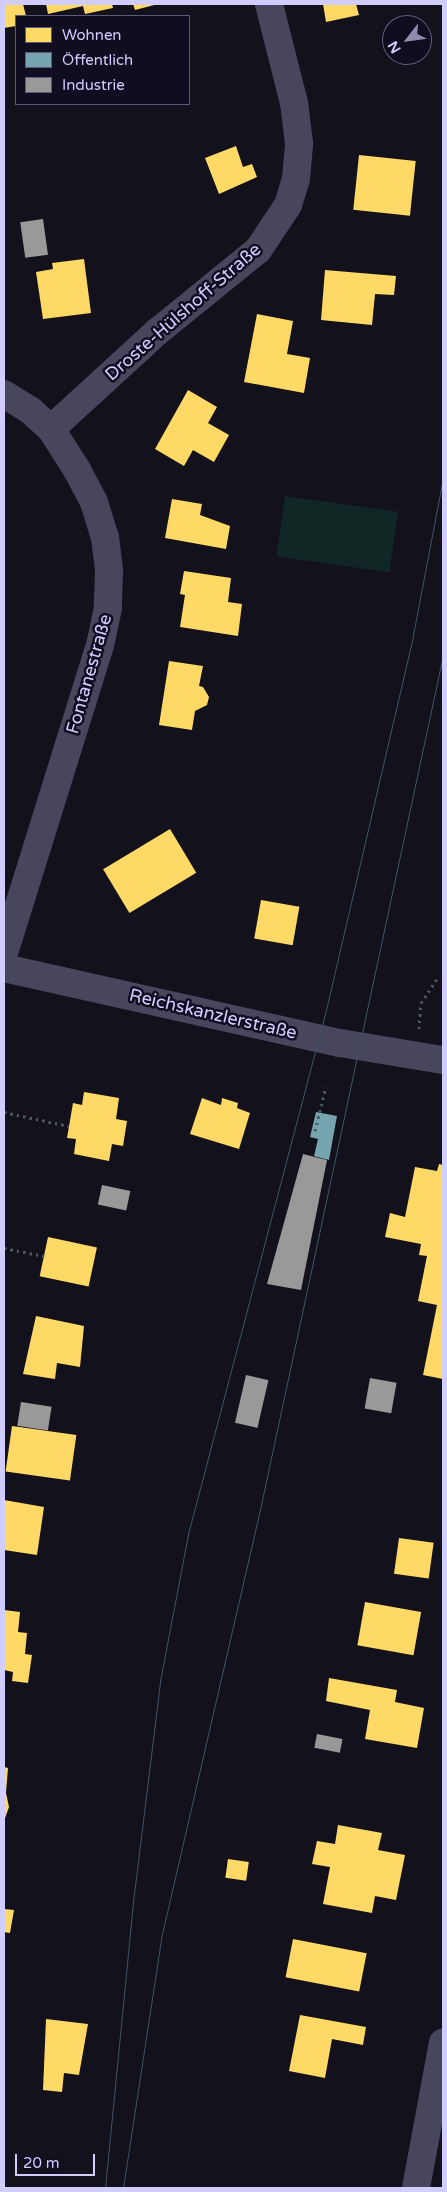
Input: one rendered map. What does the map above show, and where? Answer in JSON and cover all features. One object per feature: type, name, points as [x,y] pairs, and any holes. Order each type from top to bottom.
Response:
[{"type":"street","name":"Droste-Hülshoff-Straße","points":[[50,429],[157,332],[258,250],[288,205],[296,180],[299,143],[292,94],[269,4]]},
{"type":"street","name":"Fontanestraße","points":[[4,394],[31,411],[50,429],[94,502],[105,537],[109,572],[108,608],[90,680],[43,821],[4,953]]},
{"type":"street","name":"Reichskanzlerstraße","points":[[4,968],[433,1060]]},
{"type":"street","points":[[416,2188],[443,2042]]},
{"type":"path","points":[[419,1027],[421,1003],[437,978]]},
{"type":"path","points":[[315,1131],[326,1086]]},
{"type":"path","points":[[4,1112],[69,1126]]},
{"type":"path","points":[[4,1248],[44,1256]]},
{"type":"green space","points":[[285,496],[398,512],[389,572],[277,556]]},
{"type":"building: Wohnen","points":[[4,4],[23,4],[26,15],[15,15],[15,26],[4,28]]},
{"type":"building: Wohnen","points":[[46,4],[112,4],[113,8],[85,14],[83,6],[48,14]]},
{"type":"building: Wohnen","points":[[133,4],[158,4],[135,10]]},
{"type":"building: Wohnen","points":[[323,4],[356,4],[359,15],[326,22]]},
{"type":"building: Wohnen","points":[[236,146],[243,167],[252,164],[257,177],[219,194],[205,158]]},
{"type":"building: Wohnen","points":[[359,155],[416,161],[410,216],[353,210]]},
{"type":"building: Wohnen","points":[[84,259],[91,313],[43,319],[36,272],[53,269],[52,263]]},
{"type":"building: Wohnen","points":[[325,270],[396,276],[394,295],[375,294],[372,325],[321,320]]},
{"type":"building: Wohnen","points":[[257,314],[293,321],[287,354],[310,358],[304,393],[244,382]]},
{"type":"building: Wohnen","points":[[188,390],[217,407],[208,423],[229,435],[214,462],[193,450],[184,466],[155,449]]},
{"type":"building: Wohnen","points":[[172,499],[202,504],[200,515],[230,526],[226,549],[165,538]]},
{"type":"building: Wohnen","points":[[184,571],[231,578],[228,602],[242,604],[238,636],[180,627],[185,595],[180,594]]},
{"type":"building: Wohnen","points":[[169,661],[203,666],[199,686],[203,687],[209,697],[207,705],[195,711],[192,730],[159,725]]},
{"type":"building: Wohnen","points":[[170,829],[196,873],[129,913],[103,869]]},
{"type":"building: Wohnen","points":[[261,900],[299,907],[293,945],[254,938]]},
{"type":"building: Wohnen","points":[[84,1092],[119,1098],[116,1119],[127,1121],[123,1146],[112,1144],[109,1161],[74,1154],[76,1139],[67,1138],[73,1103],[82,1105]]},
{"type":"building: Wohnen","points":[[202,1098],[221,1105],[222,1098],[238,1103],[237,1108],[250,1113],[239,1149],[190,1134]]},
{"type":"building: Wohnen","points":[[439,1164],[443,1165],[443,1379],[423,1375],[437,1305],[418,1301],[427,1256],[419,1255],[421,1244],[385,1237],[390,1213],[405,1217],[415,1167],[437,1171]]},
{"type":"building: Wohnen","points":[[48,1237],[97,1247],[89,1287],[40,1276]]},
{"type":"building: Wohnen","points":[[36,1316],[84,1326],[80,1367],[57,1363],[55,1379],[23,1374]]},
{"type":"building: Wohnen","points":[[12,1426],[76,1435],[70,1481],[6,1472]]},
{"type":"building: Wohnen","points":[[4,1500],[44,1507],[37,1555],[4,1550]]},
{"type":"building: Wohnen","points":[[399,1538],[434,1543],[429,1579],[394,1574]]},
{"type":"building: Wohnen","points":[[365,1602],[421,1612],[413,1655],[357,1645]]},
{"type":"building: Wohnen","points":[[4,1610],[20,1612],[18,1632],[27,1633],[25,1654],[32,1655],[28,1683],[12,1681],[13,1672],[4,1670]]},
{"type":"building: Wohnen","points":[[329,1678],[397,1690],[395,1702],[424,1708],[417,1748],[365,1739],[370,1710],[326,1701]]},
{"type":"building: Wohnen","points":[[4,1767],[8,1768],[6,1793],[9,1807],[4,1821]]},
{"type":"building: Wohnen","points":[[338,1825],[382,1833],[378,1850],[405,1855],[396,1900],[375,1896],[372,1913],[323,1904],[330,1867],[312,1864],[317,1841],[335,1844]]},
{"type":"building: Wohnen","points":[[228,1859],[249,1862],[246,1881],[225,1878]]},
{"type":"building: Wohnen","points":[[4,1909],[14,1910],[10,1933],[4,1932]]},
{"type":"building: Wohnen","points":[[293,1939],[367,1953],[359,1992],[286,1977]]},
{"type":"building: Wohnen","points":[[300,2015],[366,2027],[363,2045],[332,2039],[325,2078],[289,2071]]},
{"type":"building: Wohnen","points":[[46,2019],[88,2024],[79,2075],[64,2073],[62,2092],[43,2090]]},
{"type":"building: Öffentlich","points":[[316,1112],[337,1116],[329,1160],[314,1156],[318,1139],[310,1137]]},
{"type":"building: Industrie","points":[[43,219],[48,255],[25,258],[20,222]]},
{"type":"building: Industrie","points":[[303,1154],[327,1160],[301,1290],[267,1284]]},
{"type":"building: Industrie","points":[[102,1185],[130,1191],[126,1211],[98,1205]]},
{"type":"building: Industrie","points":[[246,1375],[268,1380],[257,1428],[235,1423]]},
{"type":"building: Industrie","points":[[370,1378],[397,1383],[391,1413],[365,1409]]},
{"type":"building: Industrie","points":[[21,1402],[52,1407],[48,1431],[17,1426]]},
{"type":"building: Industrie","points":[[317,1734],[343,1739],[340,1753],[314,1748]]},
{"type":"tram line","points":[[105,2188],[134,1894],[160,1681],[188,1534],[326,1010],[413,635],[443,478]]},
{"type":"tram line","points":[[123,2188],[162,1934],[262,1500],[443,655]]}]
